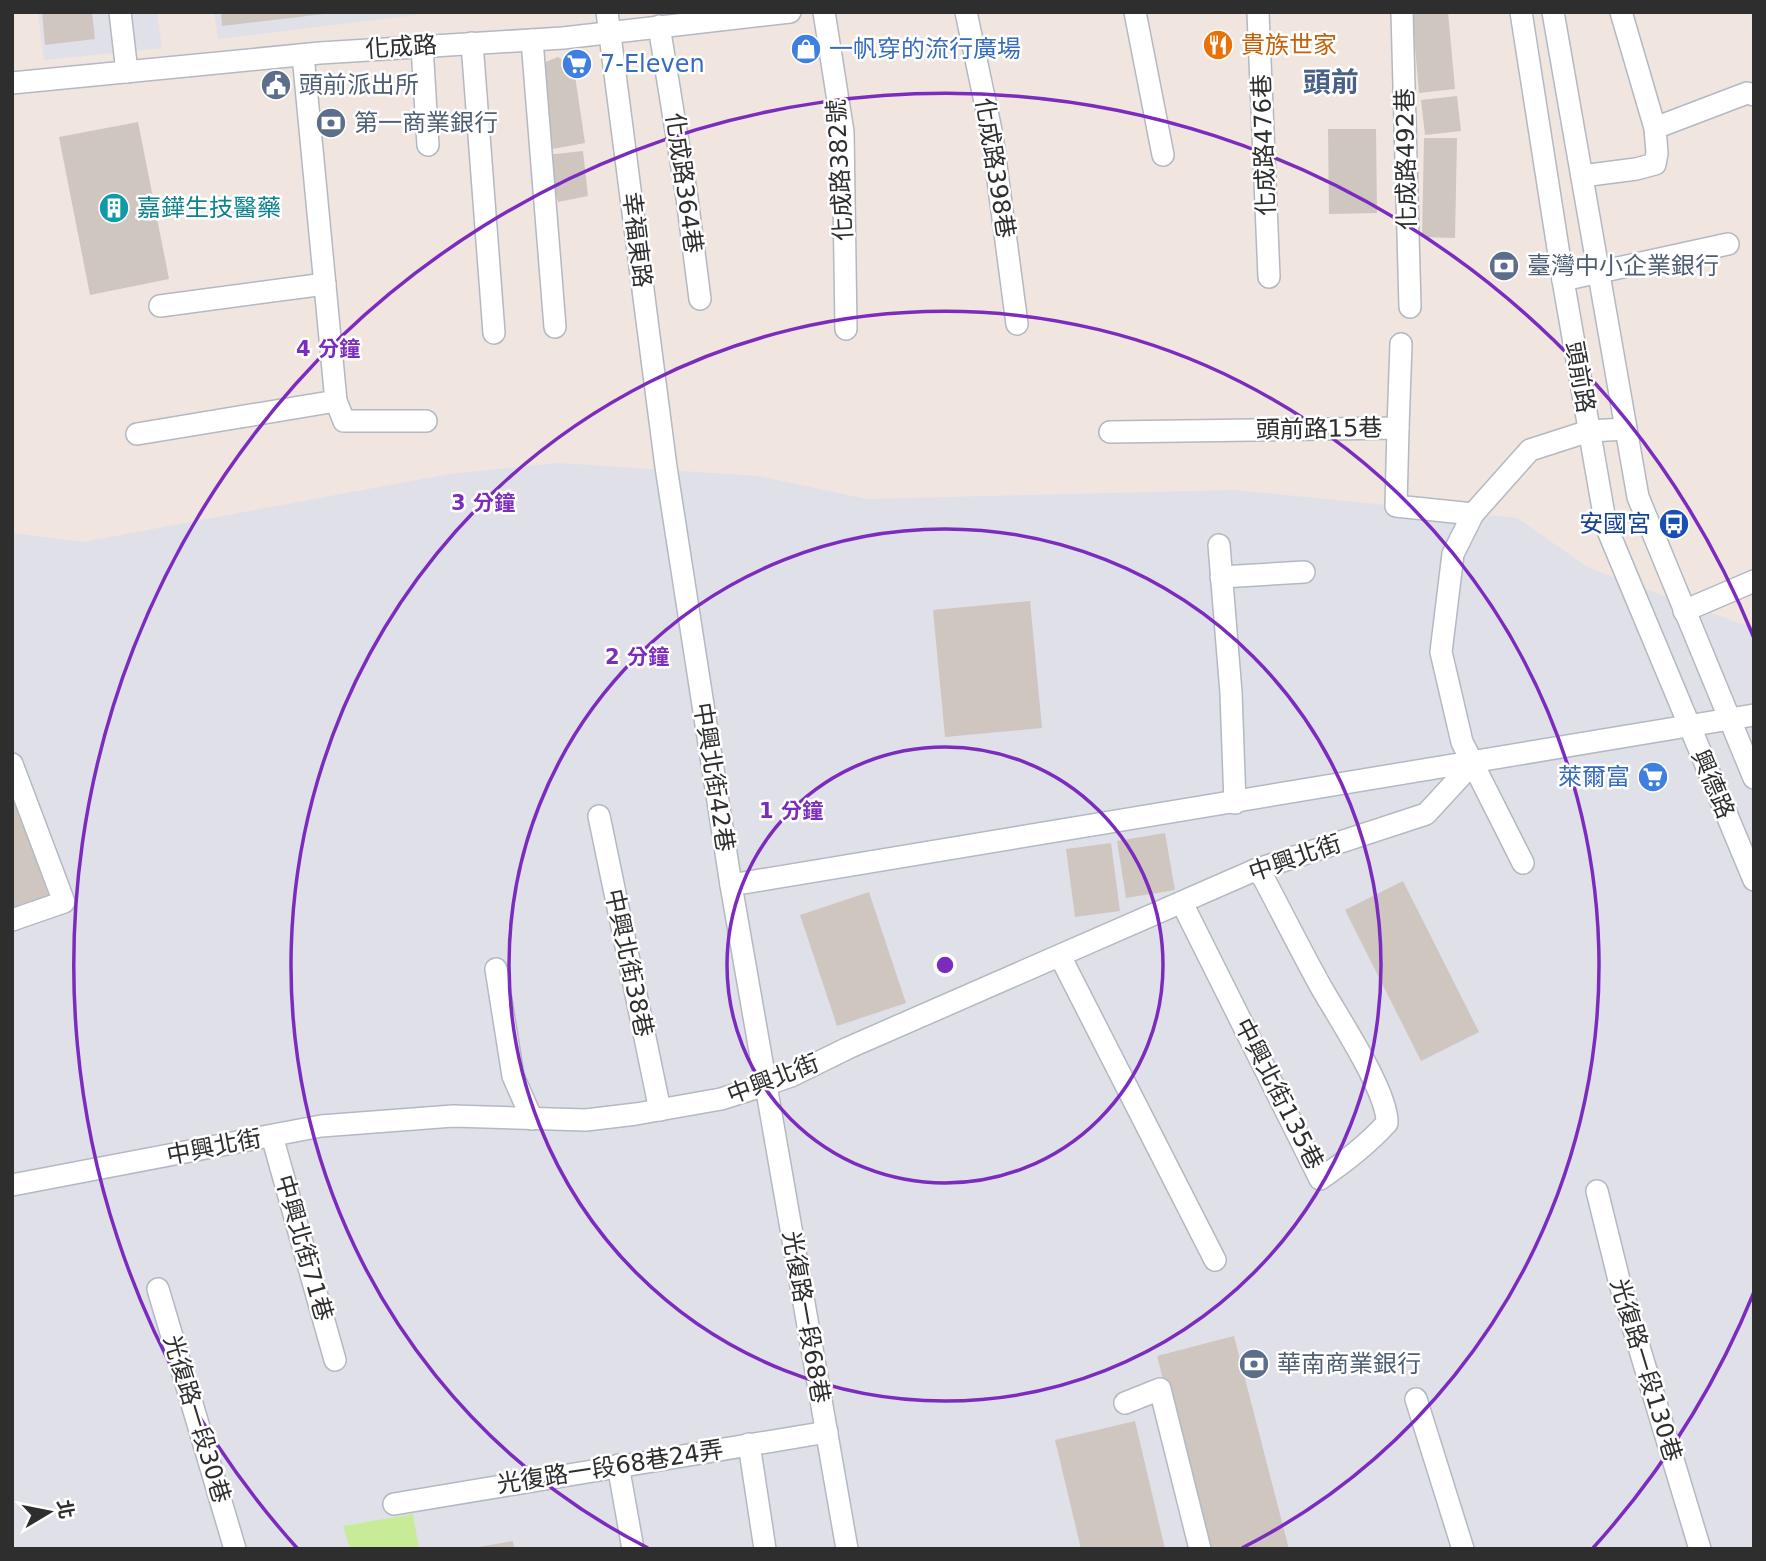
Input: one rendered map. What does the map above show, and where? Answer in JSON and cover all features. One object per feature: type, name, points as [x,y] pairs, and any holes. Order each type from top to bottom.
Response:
[{"type":"street","points":[[120,12],[127,72]]},
{"type":"street","name":"化成路","points":[[12,83],[303,55],[532,40],[609,22],[659,26],[790,12]]},
{"type":"street","name":"化成路382號","points":[[824,12],[843,132],[846,328]]},
{"type":"street","name":"化成路398巷","points":[[967,12],[992,135],[1017,324]]},
{"type":"street","points":[[1135,12],[1163,155]]},
{"type":"street","name":"化成路476巷","points":[[1258,12],[1269,277]]},
{"type":"street","name":"化成路492巷","points":[[1402,12],[1410,307]]},
{"type":"street","name":"頭前路","points":[[1521,12],[1563,281],[1606,526],[1689,727]]},
{"type":"street","name":"頭前路","points":[[1553,12],[1638,497],[1729,720]]},
{"type":"street","points":[[1582,176],[1655,164],[1655,128],[1621,12]]},
{"type":"street","name":"幸福東路","points":[[609,22],[666,467]]},
{"type":"street","name":"化成路364巷","points":[[659,26],[687,198],[700,299]]},
{"type":"street","points":[[532,40],[555,327]]},
{"type":"street","points":[[472,43],[494,333]]},
{"type":"street","points":[[422,46],[428,145]]},
{"type":"street","points":[[303,55],[336,401],[344,421],[426,421]]},
{"type":"street","points":[[1655,128],[1747,93],[1754,95]]},
{"type":"street","points":[[1563,281],[1728,244]]},
{"type":"street","points":[[160,306],[325,284]]},
{"type":"street","points":[[1398,428],[1401,344]]},
{"type":"street","points":[[137,434],[336,401]]},
{"type":"street","name":"頭前路15巷","points":[[1110,432],[1398,428],[1396,506],[1473,514]]},
{"type":"street","points":[[1523,863],[1462,742],[1441,652],[1453,554],[1473,514],[1530,450],[1589,431],[1626,429]]},
{"type":"street","name":"中興北街42巷","points":[[666,467],[765,1085]]},
{"type":"street","points":[[1219,545],[1231,693],[1235,803]]},
{"type":"street","points":[[1221,577],[1304,572]]},
{"type":"street","points":[[1684,611],[1754,581]]},
{"type":"street","points":[[731,885],[1472,764],[1754,715]]},
{"type":"street","name":"興德路","points":[[1729,720],[1754,778]]},
{"type":"street","name":"興德路","points":[[1689,727],[1754,880]]},
{"type":"street","points":[[12,764],[64,902],[12,920]]},
{"type":"street","name":"中興北街","points":[[12,1185],[321,1126],[453,1116],[586,1120],[721,1099],[791,1076],[848,1048],[1255,870],[1426,814],[1472,764]]},
{"type":"street","name":"中興北街38巷","points":[[599,816],[660,1110]]},
{"type":"street","name":"中興北街135巷","points":[[1182,903],[1320,1179],[1370,1141],[1387,1123],[1387,1115],[1371,1075],[1263,877],[1255,870]]},
{"type":"street","points":[[1060,956],[1215,1260]]},
{"type":"street","points":[[496,970],[513,1076],[532,1119]]},
{"type":"street","name":"光復路一段68巷","points":[[765,1085],[847,1549]]},
{"type":"street","name":"中興北街71巷","points":[[272,1136],[335,1360]]},
{"type":"street","name":"光復路一段130巷","points":[[1597,1191],[1620,1284],[1700,1549]]},
{"type":"street","name":"光復路一段30巷","points":[[158,1289],[235,1549]]},
{"type":"street","points":[[1125,1403],[1160,1389],[1200,1549]]},
{"type":"street","points":[[1416,1399],[1463,1549]]},
{"type":"street","name":"光復路一段68巷24弄","points":[[394,1504],[827,1432]]},
{"type":"street","points":[[749,1444],[765,1549]]},
{"type":"street","points":[[618,1465],[632,1549]]},
{"type":"shaded area","points":[[38,12],[157,12],[162,48],[44,60]]},
{"type":"shaded area","points":[[214,12],[416,12],[416,15],[218,39]]},
{"type":"shaded area","points":[[558,463],[758,476],[866,499],[1235,490],[1517,518],[1589,568],[1744,625],[1754,626],[1754,1549],[12,1549],[12,533],[83,542],[449,474]]},
{"type":"green space","points":[[413,1514],[419,1549],[350,1549],[343,1526]]},
{"type":"building","points":[[42,12],[92,12],[95,39],[45,45]]},
{"type":"building","points":[[221,12],[324,12],[324,14],[222,26]]},
{"type":"building","points":[[1412,12],[1448,12],[1455,89],[1419,93]]},
{"type":"building","points":[[558,57],[574,69],[585,143],[547,150],[543,63]]},
{"type":"building","points":[[1457,96],[1461,131],[1425,135],[1421,100]]},
{"type":"building","name":"嘉鏵生技醫藥","points":[[138,122],[169,279],[90,295],[59,137]]},
{"type":"building","points":[[1328,129],[1376,129],[1377,213],[1329,214]]},
{"type":"building","points":[[1424,138],[1457,138],[1455,238],[1422,237]]},
{"type":"building","points":[[583,151],[588,196],[558,202],[546,155]]},
{"type":"building","points":[[1030,601],[1042,728],[945,737],[933,610]]},
{"type":"building","points":[[12,796],[49,896],[12,909]]},
{"type":"building","points":[[1165,833],[1175,890],[1126,898],[1117,841]]},
{"type":"building","points":[[1111,843],[1120,911],[1075,917],[1066,849]]},
{"type":"building","points":[[1403,881],[1479,1032],[1421,1061],[1345,910]]},
{"type":"building","points":[[869,892],[906,1003],[837,1026],[800,915]]},
{"type":"building","points":[[1234,1336],[1289,1549],[1207,1549],[1157,1356]]},
{"type":"building","points":[[1135,1421],[1165,1549],[1081,1549],[1055,1440]]},
{"type":"building","points":[[513,1541],[514,1549],[479,1549],[479,1547]]},
{"type":"place","name":"貴族世家","points":[[1218,45]]},
{"type":"place","name":"一帆穿的流行廣場","points":[[806,49]]},
{"type":"place","name":"7-Eleven","points":[[577,64]]},
{"type":"place","name":"頭前派出所","points":[[276,85]]},
{"type":"place","name":"第一商業銀行","points":[[331,123]]},
{"type":"place","name":"嘉鏵生技醫藥","points":[[114,208]]},
{"type":"place","name":"臺灣中小企業銀行","points":[[1504,266]]},
{"type":"place","name":"安國宮","points":[[1674,524]]},
{"type":"place","name":"萊爾富","points":[[1653,777]]},
{"type":"place","name":"華南商業銀行","points":[[1254,1364]]},
{"type":"district","name":"頭前","points":[[1331,82]]}]
